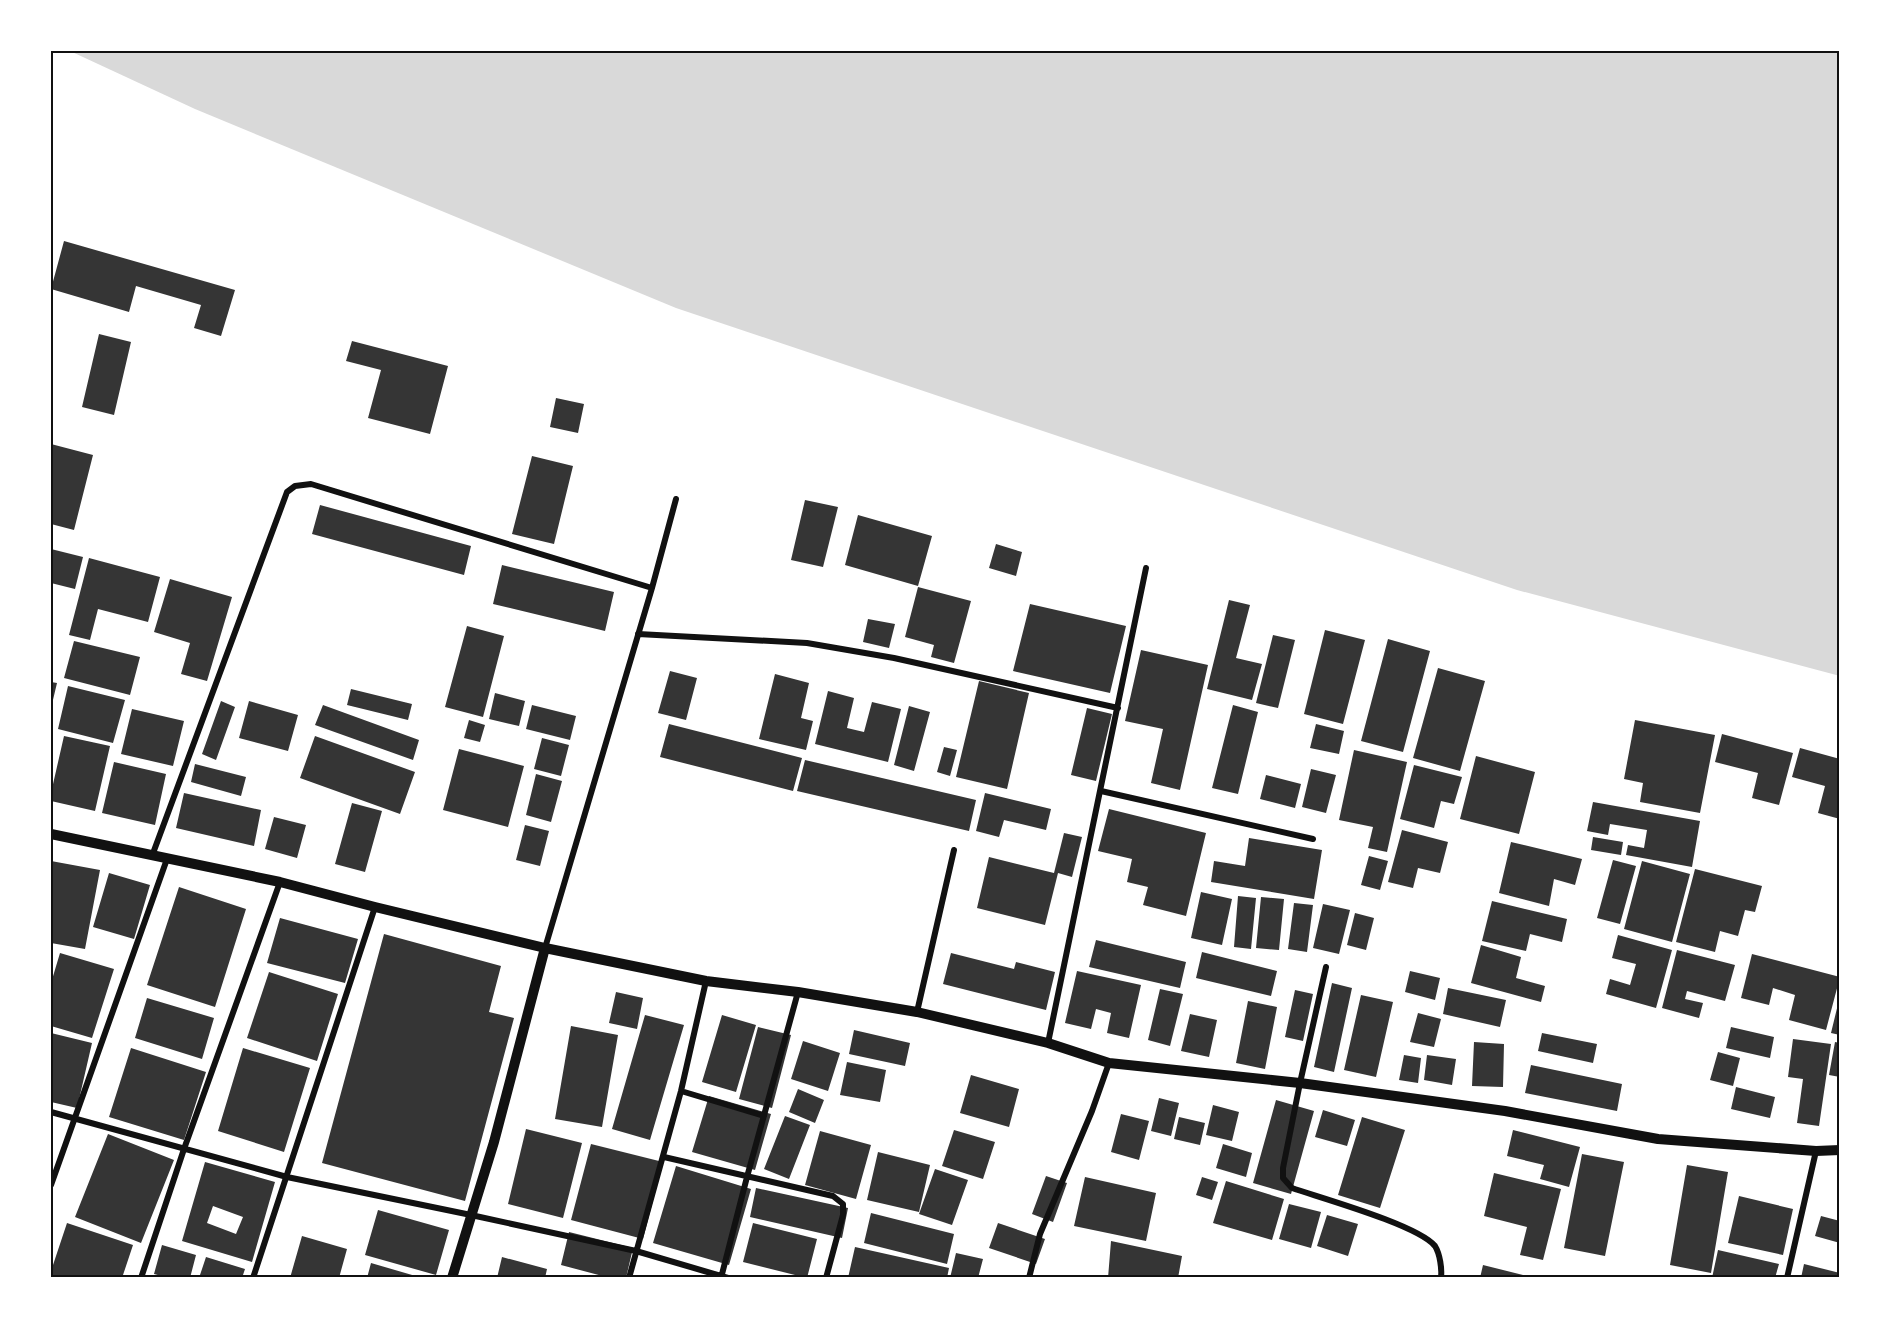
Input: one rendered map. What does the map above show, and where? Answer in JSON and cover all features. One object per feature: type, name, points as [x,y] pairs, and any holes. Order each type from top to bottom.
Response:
[{"type":"street","points":[[152,856],[286,492],[295,486],[311,484],[652,588]]},
{"type":"street","points":[[452,1278],[494,1142],[545,948],[652,588],[676,499]]},
{"type":"street","points":[[1048,1043],[1146,568]]},
{"type":"street","points":[[638,634],[807,644],[904,660],[1118,708]]},
{"type":"street","points":[[1101,791],[1313,839]]},
{"type":"street","points":[[51,834],[280,882],[375,908],[545,948],[706,981],[798,992],[917,1012],[1048,1043],[1109,1063],[1300,1083],[1505,1111],[1658,1139],[1816,1151],[1840,1150]]},
{"type":"street","points":[[917,1012],[954,850]]},
{"type":"street","points":[[51,1185],[167,859]]},
{"type":"street","points":[[141,1278],[184,1149],[280,882]]},
{"type":"street","points":[[253,1278],[375,908]]},
{"type":"street","points":[[1326,967],[1300,1083],[1283,1178],[1292,1188],[1391,1221],[1416,1232],[1435,1246],[1442,1270],[1441,1278]]},
{"type":"street","points":[[629,1278],[664,1157],[706,981]]},
{"type":"street","points":[[51,1112],[287,1177],[636,1251],[724,1277],[747,1177],[798,992]]},
{"type":"street","points":[[1029,1278],[1040,1234],[1088,1121],[1109,1063]]},
{"type":"street","points":[[681,1091],[764,1116]]},
{"type":"street","points":[[1787,1278],[1816,1151]]},
{"type":"street","points":[[664,1157],[833,1196],[843,1204],[843,1215],[826,1278]]},
{"type":"shaded area","points":[[70,51],[1840,51],[1840,676],[1517,590],[676,308],[195,109]]},
{"type":"building","points":[[64,241],[235,290],[221,336],[194,328],[201,305],[136,286],[129,312],[51,289]]},
{"type":"building","points":[[99,334],[131,342],[114,415],[82,407]]},
{"type":"building","points":[[352,341],[448,366],[430,434],[368,418],[381,370],[346,361]]},
{"type":"building","points":[[556,398],[584,404],[578,433],[550,427]]},
{"type":"building","points":[[51,444],[93,455],[74,530],[51,524]]},
{"type":"building","points":[[532,456],[573,466],[554,544],[512,534]]},
{"type":"building","points":[[805,500],[838,507],[823,567],[791,560]]},
{"type":"building","points":[[320,505],[471,546],[464,575],[312,534]]},
{"type":"building","points":[[858,515],[932,536],[918,586],[845,565]]},
{"type":"building","points":[[996,544],[1022,552],[1016,576],[989,568]]},
{"type":"building","points":[[51,549],[83,557],[75,589],[51,583]]},
{"type":"building","points":[[89,558],[160,577],[148,622],[98,609],[90,640],[69,635]]},
{"type":"building","points":[[502,565],[614,592],[605,631],[493,604]]},
{"type":"building","points":[[170,579],[232,597],[207,681],[181,674],[190,643],[154,632]]},
{"type":"building","points":[[918,587],[971,601],[954,663],[931,657],[934,645],[905,637]]},
{"type":"building","points":[[1229,600],[1250,605],[1236,658],[1262,664],[1252,700],[1207,689]]},
{"type":"building","points":[[1030,604],[1126,626],[1110,693],[1013,671]]},
{"type":"building","points":[[868,619],[895,624],[889,648],[863,642]]},
{"type":"building","points":[[467,626],[504,636],[483,717],[445,707]]},
{"type":"building","points":[[1325,630],[1365,640],[1343,724],[1304,714]]},
{"type":"building","points":[[1273,635],[1295,640],[1278,708],[1256,703]]},
{"type":"building","points":[[1388,639],[1430,651],[1403,752],[1361,741]]},
{"type":"building","points":[[74,641],[140,657],[130,695],[64,678]]},
{"type":"building","points":[[1141,650],[1208,665],[1180,790],[1151,783],[1163,729],[1125,721]]},
{"type":"building","points":[[1438,668],[1485,681],[1460,771],[1413,758]]},
{"type":"building","points":[[670,671],[697,678],[686,720],[658,713]]},
{"type":"building","points":[[775,674],[809,683],[801,718],[813,721],[806,750],[759,739]]},
{"type":"building","points":[[979,681],[1029,693],[1007,789],[956,777]]},
{"type":"building","points":[[51,682],[57,683],[52,704],[51,704]]},
{"type":"building","points":[[68,686],[125,700],[113,743],[58,729]]},
{"type":"building","points":[[351,689],[412,704],[408,720],[347,705]]},
{"type":"building","points":[[828,691],[854,698],[847,728],[864,732],[872,702],[901,709],[888,762],[815,744]]},
{"type":"building","points":[[495,693],[525,701],[519,726],[489,719]]},
{"type":"building","points":[[221,701],[235,707],[216,760],[202,754]]},
{"type":"building","points":[[249,701],[298,715],[288,751],[239,738]]},
{"type":"building","points":[[323,705],[419,740],[413,760],[315,725]]},
{"type":"building","points":[[532,705],[576,716],[570,740],[526,729]]},
{"type":"building","points":[[1233,705],[1258,712],[1238,794],[1212,788]]},
{"type":"building","points":[[909,706],[930,712],[914,771],[894,765]]},
{"type":"building","points":[[1087,708],[1112,714],[1096,781],[1071,775]]},
{"type":"building","points":[[132,709],[184,721],[173,766],[121,754]]},
{"type":"building","points":[[469,720],[485,725],[480,742],[464,738]]},
{"type":"building","points":[[1635,720],[1715,735],[1700,813],[1640,802],[1643,783],[1624,779]]},
{"type":"building","points":[[669,724],[802,758],[793,791],[660,757]]},
{"type":"building","points":[[1316,724],[1344,731],[1339,754],[1310,748]]},
{"type":"building","points":[[1722,734],[1793,753],[1779,805],[1752,798],[1758,773],[1715,762]]},
{"type":"building","points":[[64,736],[110,746],[95,811],[51,801]]},
{"type":"building","points":[[315,736],[415,772],[400,814],[300,778]]},
{"type":"building","points":[[542,738],[569,745],[561,776],[534,769]]},
{"type":"building","points":[[944,747],[957,750],[950,776],[937,772]]},
{"type":"building","points":[[1800,748],[1840,759],[1840,819],[1818,813],[1825,786],[1792,777]]},
{"type":"building","points":[[459,749],[524,766],[508,827],[443,810]]},
{"type":"building","points":[[1354,750],[1407,762],[1387,852],[1368,848],[1373,827],[1339,820]]},
{"type":"building","points":[[1476,756],[1535,772],[1519,834],[1460,819]]},
{"type":"building","points":[[805,760],[976,800],[969,831],[797,791]]},
{"type":"building","points":[[114,762],[166,774],[155,825],[102,813]]},
{"type":"building","points":[[195,764],[246,777],[241,796],[191,782]]},
{"type":"building","points":[[1414,765],[1462,777],[1454,804],[1441,801],[1434,828],[1400,819]]},
{"type":"building","points":[[1311,769],[1336,775],[1326,813],[1302,807]]},
{"type":"building","points":[[536,774],[562,781],[551,822],[526,815]]},
{"type":"building","points":[[1266,775],[1301,784],[1295,808],[1260,799]]},
{"type":"building","points":[[184,793],[261,810],[254,846],[176,828]]},
{"type":"building","points":[[985,793],[1051,809],[1046,830],[1004,820],[999,837],[976,831]]},
{"type":"building","points":[[1593,802],[1700,821],[1692,867],[1626,855],[1628,845],[1644,848],[1647,830],[1610,824],[1608,835],[1587,831]]},
{"type":"building","points":[[352,803],[382,811],[365,872],[335,864]]},
{"type":"building","points":[[1109,809],[1206,833],[1186,916],[1143,905],[1148,887],[1127,882],[1132,859],[1098,851]]},
{"type":"building","points":[[274,817],[306,825],[297,858],[265,849]]},
{"type":"building","points":[[525,825],[549,831],[540,866],[516,860]]},
{"type":"building","points":[[1402,830],[1448,842],[1440,873],[1418,868],[1413,888],[1388,882]]},
{"type":"building","points":[[1064,833],[1082,837],[1072,877],[1058,873],[1045,925],[977,908],[989,857],[1054,873]]},
{"type":"building","points":[[1593,837],[1623,842],[1621,855],[1591,850]]},
{"type":"building","points":[[1249,838],[1322,850],[1314,899],[1211,882],[1214,861],[1245,866]]},
{"type":"building","points":[[1511,842],[1582,859],[1575,885],[1554,879],[1549,906],[1499,893]]},
{"type":"building","points":[[1369,856],[1388,861],[1380,890],[1361,885]]},
{"type":"building","points":[[1613,860],[1636,866],[1620,924],[1597,918]]},
{"type":"building","points":[[51,861],[100,870],[85,949],[51,943]]},
{"type":"building","points":[[1642,861],[1690,874],[1672,942],[1624,929]]},
{"type":"building","points":[[1695,869],[1762,886],[1755,912],[1745,910],[1738,936],[1720,931],[1715,952],[1676,942]]},
{"type":"building","points":[[109,873],[150,885],[134,939],[93,927]]},
{"type":"building","points":[[179,887],[246,909],[215,1007],[147,985]]},
{"type":"building","points":[[1201,892],[1232,899],[1222,945],[1191,938]]},
{"type":"building","points":[[1238,896],[1256,898],[1251,949],[1234,947]]},
{"type":"building","points":[[1261,897],[1284,899],[1279,950],[1256,948]]},
{"type":"building","points":[[1492,901],[1567,919],[1562,942],[1530,934],[1526,951],[1482,941]]},
{"type":"building","points":[[1294,903],[1313,905],[1307,952],[1288,949]]},
{"type":"building","points":[[1323,904],[1350,910],[1339,954],[1313,948]]},
{"type":"building","points":[[1355,913],[1374,918],[1366,950],[1347,945]]},
{"type":"building","points":[[280,918],[358,939],[345,983],[267,963]]},
{"type":"building","points":[[384,934],[501,966],[489,1012],[514,1018],[465,1201],[322,1163]]},
{"type":"building","points":[[1618,935],[1672,950],[1656,1008],[1606,994],[1610,979],[1630,985],[1636,964],[1612,958]]},
{"type":"building","points":[[1096,940],[1186,962],[1180,988],[1089,967]]},
{"type":"building","points":[[1481,945],[1521,957],[1516,978],[1545,986],[1541,1002],[1471,983]]},
{"type":"building","points":[[1677,950],[1735,965],[1725,1001],[1687,991],[1685,999],[1703,1003],[1699,1018],[1662,1008]]},
{"type":"building","points":[[1202,952],[1277,971],[1271,996],[1196,978]]},
{"type":"building","points":[[60,953],[114,969],[92,1038],[51,1026],[51,983]]},
{"type":"building","points":[[951,953],[1014,969],[1016,962],[1055,972],[1046,1010],[943,984]]},
{"type":"building","points":[[1752,954],[1840,977],[1826,1030],[1789,1020],[1795,995],[1773,988],[1769,1005],[1741,998]]},
{"type":"building","points":[[1077,971],[1141,985],[1129,1038],[1107,1033],[1111,1013],[1096,1009],[1091,1029],[1065,1023]]},
{"type":"building","points":[[1410,971],[1440,978],[1435,1000],[1405,992]]},
{"type":"building","points":[[269,972],[338,994],[317,1061],[247,1038]]},
{"type":"building","points":[[1332,983],[1352,988],[1334,1072],[1314,1067]]},
{"type":"building","points":[[1448,988],[1506,1000],[1500,1027],[1443,1014]]},
{"type":"building","points":[[1160,989],[1183,994],[1170,1046],[1148,1040]]},
{"type":"building","points":[[1295,990],[1313,994],[1303,1041],[1285,1037]]},
{"type":"building","points":[[616,992],[643,998],[637,1029],[609,1023]]},
{"type":"building","points":[[1361,995],[1393,1002],[1376,1077],[1344,1070]]},
{"type":"building","points":[[147,998],[214,1018],[202,1059],[135,1038]]},
{"type":"building","points":[[1840,1000],[1840,1035],[1831,1033]]},
{"type":"building","points":[[1248,1001],[1277,1007],[1265,1069],[1236,1063]]},
{"type":"building","points":[[1418,1013],[1441,1019],[1434,1047],[1410,1042]]},
{"type":"building","points":[[1190,1014],[1217,1020],[1209,1057],[1181,1051]]},
{"type":"building","points":[[645,1015],[684,1025],[650,1140],[612,1129]]},
{"type":"building","points":[[722,1015],[756,1025],[736,1092],[702,1082]]},
{"type":"building","points":[[571,1026],[618,1035],[602,1127],[555,1119]]},
{"type":"building","points":[[758,1027],[791,1035],[772,1108],[739,1099]]},
{"type":"building","points":[[1731,1027],[1774,1037],[1770,1058],[1726,1048]]},
{"type":"building","points":[[854,1030],[910,1043],[905,1066],[849,1054]]},
{"type":"building","points":[[51,1033],[92,1043],[77,1108],[51,1102]]},
{"type":"building","points":[[1542,1033],[1597,1044],[1593,1063],[1538,1051]]},
{"type":"building","points":[[1793,1039],[1831,1044],[1819,1126],[1797,1123],[1803,1079],[1788,1077]]},
{"type":"building","points":[[803,1041],[840,1053],[828,1091],[791,1079]]},
{"type":"building","points":[[1474,1042],[1504,1044],[1503,1087],[1472,1086]]},
{"type":"building","points":[[1835,1042],[1840,1043],[1840,1077],[1829,1075]]},
{"type":"building","points":[[131,1048],[206,1072],[184,1140],[109,1117]]},
{"type":"building","points":[[243,1048],[310,1068],[284,1152],[218,1131]]},
{"type":"building","points":[[1718,1052],[1740,1058],[1733,1086],[1710,1080]]},
{"type":"building","points":[[1404,1055],[1421,1058],[1418,1083],[1399,1080]]},
{"type":"building","points":[[1427,1055],[1456,1059],[1452,1085],[1424,1080]]},
{"type":"building","points":[[847,1062],[886,1070],[880,1102],[840,1095]]},
{"type":"building","points":[[1531,1065],[1622,1084],[1617,1111],[1525,1093]]},
{"type":"building","points":[[971,1075],[1019,1089],[1009,1127],[960,1113]]},
{"type":"building","points":[[1736,1087],[1775,1097],[1770,1118],[1731,1109]]},
{"type":"building","points":[[798,1089],[824,1100],[815,1123],[789,1112]]},
{"type":"building","points":[[709,1096],[771,1114],[755,1170],[692,1152]]},
{"type":"building","points":[[1159,1098],[1179,1103],[1171,1136],[1151,1131]]},
{"type":"building","points":[[1276,1100],[1314,1111],[1291,1194],[1253,1183]]},
{"type":"building","points":[[1213,1105],[1239,1112],[1232,1141],[1206,1135]]},
{"type":"building","points":[[1323,1110],[1355,1120],[1347,1146],[1315,1137]]},
{"type":"building","points":[[1121,1114],[1149,1121],[1139,1160],[1111,1152]]},
{"type":"building","points":[[785,1116],[810,1125],[789,1179],[764,1169]]},
{"type":"building","points":[[1179,1117],[1205,1123],[1200,1145],[1174,1139]]},
{"type":"building","points":[[1362,1117],[1405,1130],[1380,1208],[1338,1195]]},
{"type":"building","points":[[526,1129],[582,1143],[563,1218],[508,1204]]},
{"type":"building","points":[[954,1130],[995,1142],[983,1179],[942,1166]]},
{"type":"building","points":[[1513,1130],[1580,1147],[1569,1187],[1540,1179],[1544,1165],[1507,1156]]},
{"type":"building","points":[[820,1131],[871,1145],[856,1199],[805,1185]]},
{"type":"building","points":[[108,1134],[174,1160],[141,1243],[75,1217]]},
{"type":"building","points":[[591,1144],[663,1162],[643,1239],[571,1220]]},
{"type":"building","points":[[1223,1144],[1252,1153],[1246,1177],[1216,1168]]},
{"type":"building","points":[[878,1152],[930,1165],[919,1212],[867,1200]]},
{"type":"building","points":[[1582,1154],[1624,1162],[1605,1256],[1564,1248]]},
{"type":"building","points":[[205,1162],[275,1182],[252,1262],[182,1241]],"holes":[[[213,1206],[243,1217],[236,1234],[207,1223]]]},
{"type":"building","points":[[1687,1165],[1728,1172],[1711,1273],[1670,1265]]},
{"type":"building","points":[[676,1166],[751,1189],[729,1265],[653,1243]]},
{"type":"building","points":[[935,1169],[968,1180],[952,1225],[919,1214]]},
{"type":"building","points":[[1494,1173],[1561,1189],[1543,1260],[1520,1255],[1527,1227],[1484,1216]]},
{"type":"building","points":[[1046,1176],[1067,1183],[1053,1222],[1032,1214]]},
{"type":"building","points":[[1085,1177],[1156,1193],[1146,1241],[1074,1226]]},
{"type":"building","points":[[1202,1177],[1218,1182],[1212,1200],[1196,1195]]},
{"type":"building","points":[[1226,1181],[1284,1199],[1272,1240],[1213,1223]]},
{"type":"building","points":[[756,1188],[848,1208],[842,1238],[750,1217]]},
{"type":"building","points":[[1739,1196],[1793,1209],[1783,1255],[1728,1243]]},
{"type":"building","points":[[1289,1204],[1321,1212],[1311,1248],[1279,1239]]},
{"type":"building","points":[[378,1210],[449,1230],[436,1275],[365,1255]]},
{"type":"building","points":[[871,1213],[954,1234],[947,1264],[864,1243]]},
{"type":"building","points":[[1327,1215],[1358,1224],[1348,1256],[1317,1246]]},
{"type":"building","points":[[1821,1216],[1840,1221],[1840,1243],[1815,1236]]},
{"type":"building","points":[[67,1223],[133,1245],[122,1278],[51,1278],[51,1271]]},
{"type":"building","points":[[753,1223],[817,1239],[807,1278],[743,1262]]},
{"type":"building","points":[[998,1223],[1045,1239],[1036,1264],[989,1248]]},
{"type":"building","points":[[569,1232],[633,1248],[626,1278],[610,1278],[561,1265]]},
{"type":"building","points":[[302,1236],[347,1249],[339,1278],[290,1278]]},
{"type":"building","points":[[1111,1241],[1182,1256],[1178,1278],[1108,1278]]},
{"type":"building","points":[[162,1245],[196,1255],[190,1278],[169,1278],[154,1274]]},
{"type":"building","points":[[855,1247],[949,1268],[947,1278],[848,1278]]},
{"type":"building","points":[[1718,1250],[1779,1264],[1775,1278],[1712,1278]]},
{"type":"building","points":[[956,1253],[983,1259],[978,1278],[950,1278]]},
{"type":"building","points":[[206,1257],[245,1269],[242,1278],[199,1278]]},
{"type":"building","points":[[502,1257],[547,1269],[545,1278],[497,1278]]},
{"type":"building","points":[[371,1263],[419,1277],[367,1278]]},
{"type":"building","points":[[1804,1264],[1840,1273],[1840,1278],[1801,1278]]},
{"type":"building","points":[[1483,1265],[1531,1277],[1531,1278],[1480,1278]]}]
